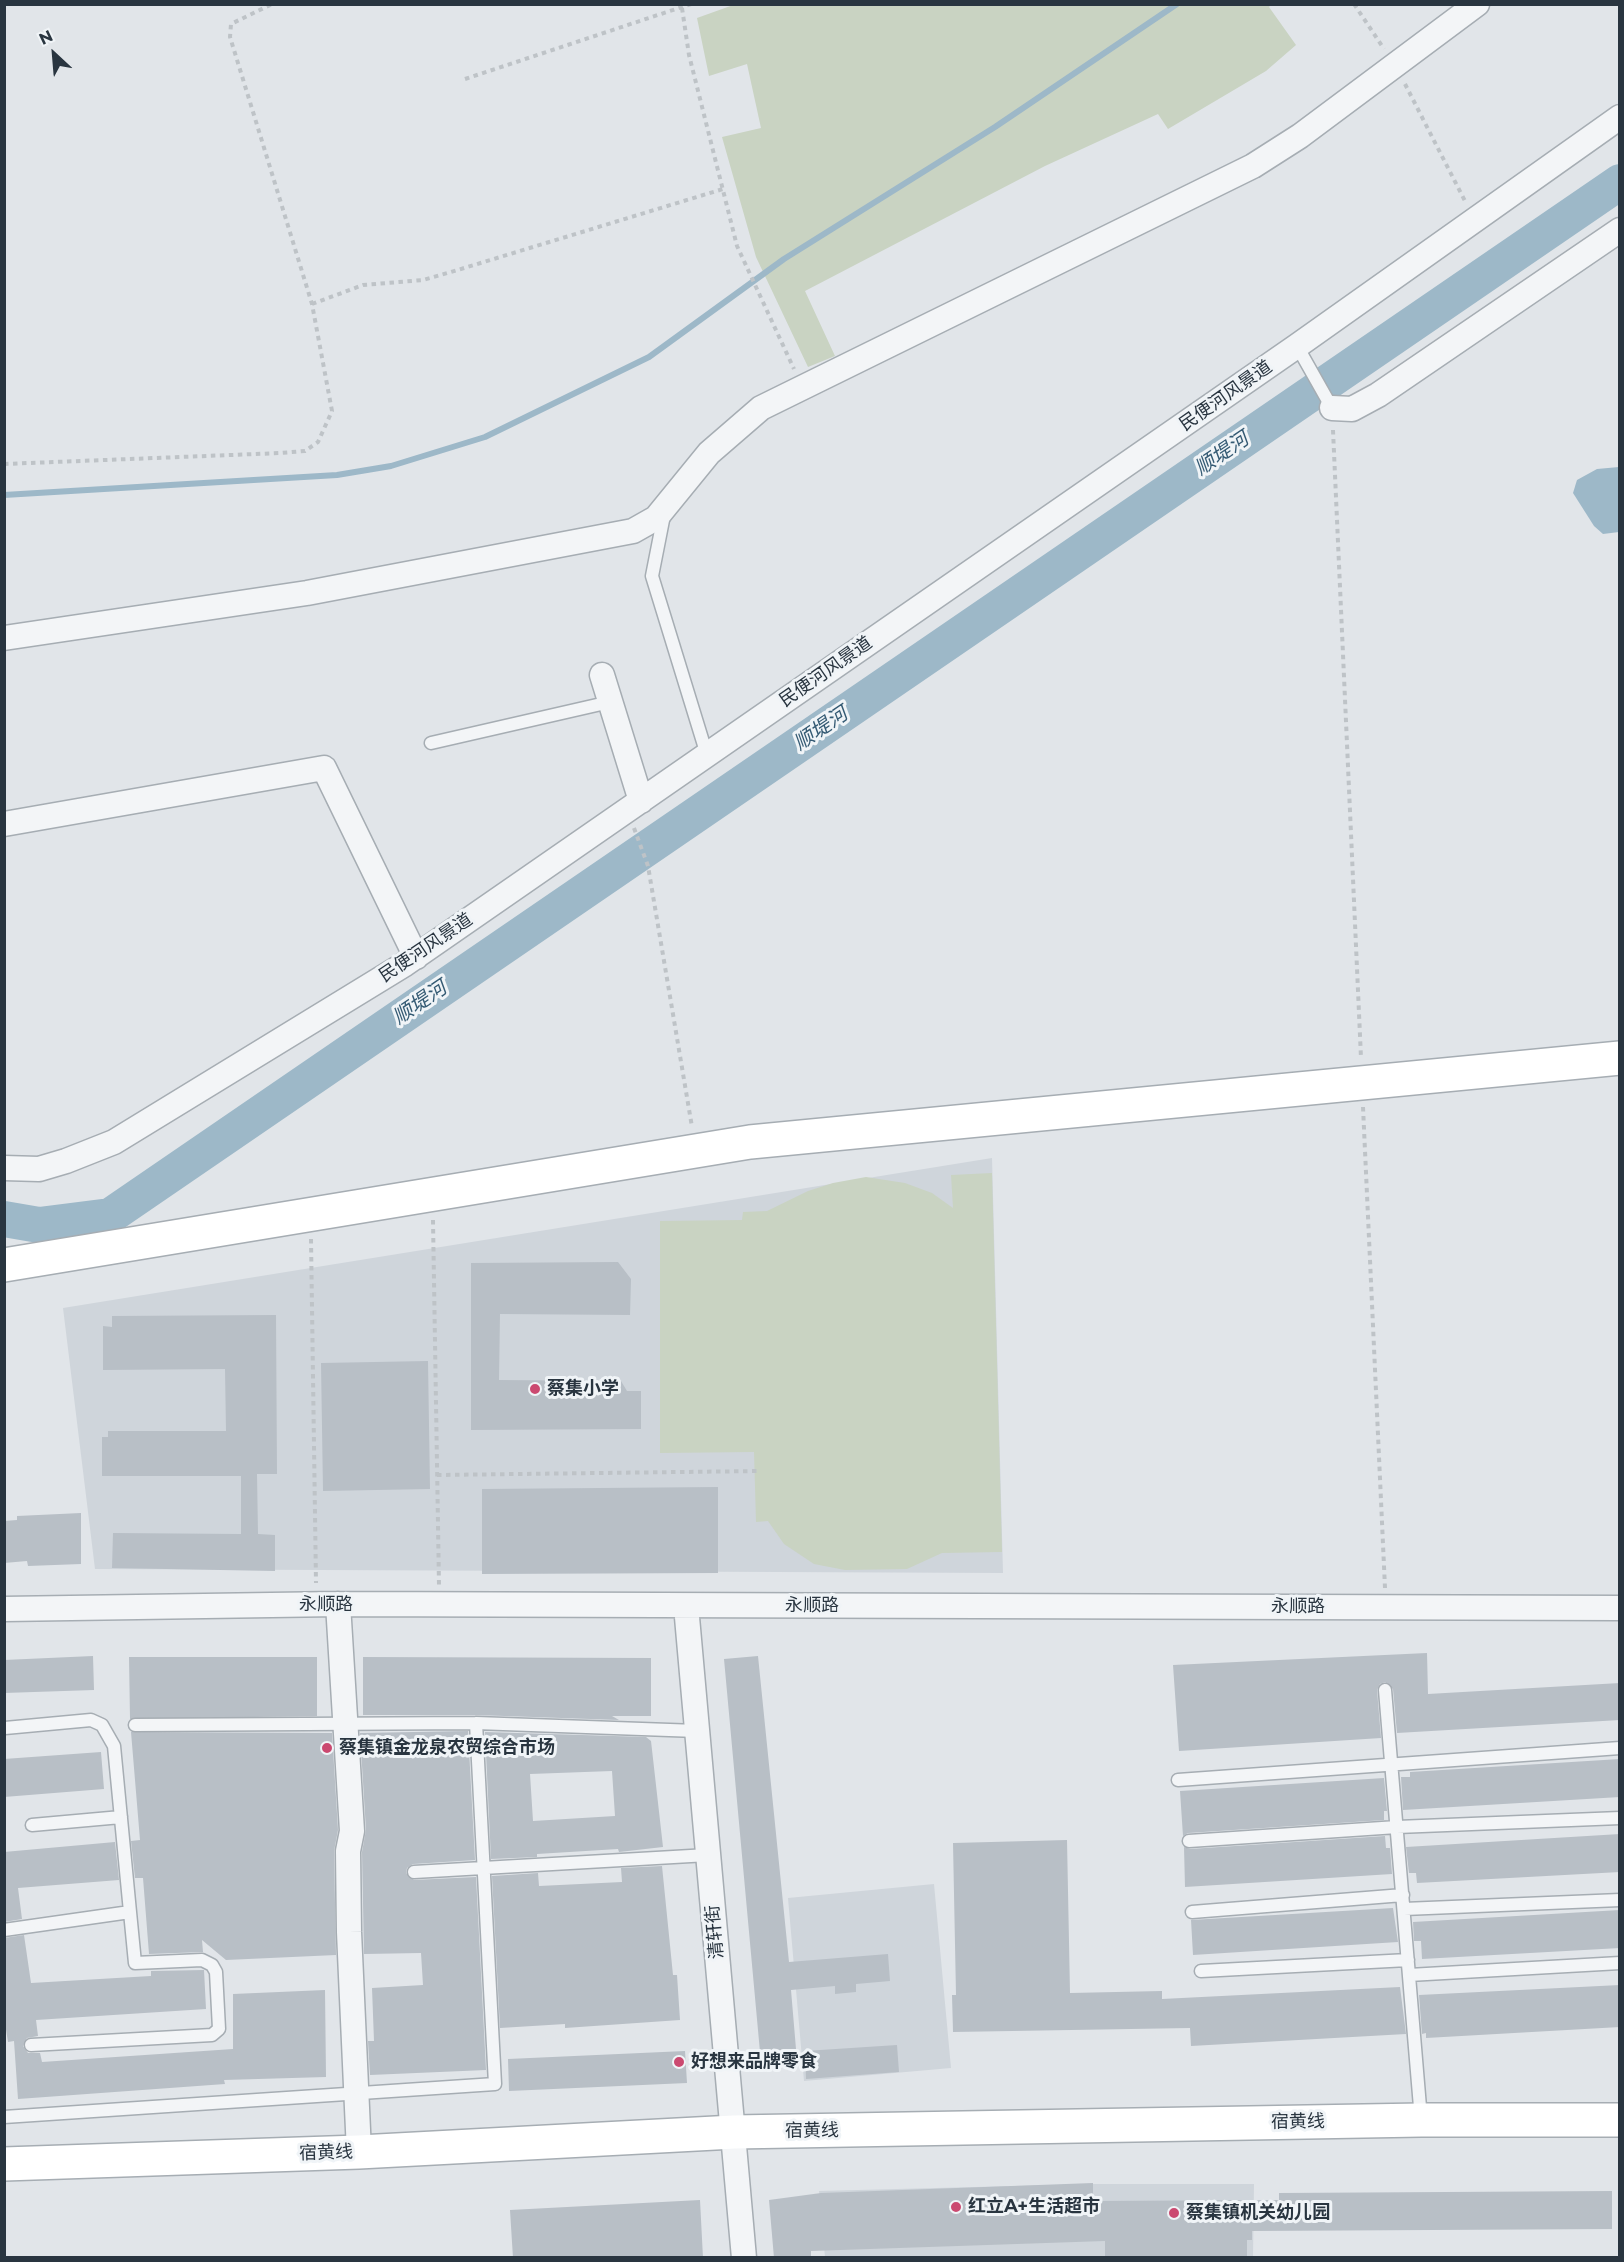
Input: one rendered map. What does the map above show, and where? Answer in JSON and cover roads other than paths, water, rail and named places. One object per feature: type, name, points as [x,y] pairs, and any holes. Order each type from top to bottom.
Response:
[{"type":"street","points":[[4,638],[307,593],[633,531],[656,518],[709,453],[761,408],[1253,166],[1300,136],[1477,4]]},
{"type":"street","name":"民便河风景道","points":[[4,1168],[39,1169],[114,1142],[416,957],[637,812],[707,755],[1297,347],[1620,117]]},
{"type":"street","points":[[1332,408],[1352,409],[1378,395],[1620,230]]},
{"type":"street","points":[[602,675],[637,812]]},
{"type":"street","points":[[4,824],[324,768],[416,957]]},
{"type":"street","points":[[4,1264],[432,1196],[750,1142],[1620,1058]]},
{"type":"street","points":[[327,1604],[345,1724],[351,1832],[348,1851],[348,1902],[359,2152]]},
{"type":"street","name":"永顺路","points":[[4,1609],[327,1604],[1620,1608]]},
{"type":"street","name":"清轩街","points":[[686,1606],[744,2258]]},
{"type":"street","name":"宿黄线","points":[[4,2164],[359,2152],[734,2132],[1422,2120],[1620,2120]]},
{"type":"lane","points":[[1297,347],[1332,408]]},
{"type":"lane","points":[[666,505],[652,576],[707,755]]},
{"type":"lane","points":[[431,743],[610,702]]},
{"type":"lane","points":[[1385,1690],[1422,2120]]},
{"type":"lane","points":[[5,1728],[91,1720],[102,1725],[114,1746],[135,1963],[202,1960],[212,1965],[216,1972],[219,2029],[212,2035],[32,2045]]},
{"type":"lane","points":[[4,2117],[356,2091],[495,2084],[476,1723]]},
{"type":"lane","points":[[135,1725],[476,1723],[697,1731]]},
{"type":"lane","points":[[1178,1780],[1620,1748]]},
{"type":"lane","points":[[32,1825],[121,1816]]},
{"type":"lane","points":[[1189,1841],[1397,1827],[1620,1818]]},
{"type":"lane","points":[[414,1872],[708,1856]]},
{"type":"lane","points":[[1192,1912],[1402,1895]]},
{"type":"lane","points":[[1404,1909],[1620,1900]]},
{"type":"lane","points":[[4,1930],[130,1912]]},
{"type":"lane","points":[[1202,1971],[1408,1960]]},
{"type":"lane","points":[[1409,1975],[1620,1963]]},
{"type":"water","points":[[1619,467],[1619,532],[1603,534],[1594,526],[1573,493],[1577,480],[1597,469]]},
{"type":"waterway","points":[[4,495],[337,475],[391,466],[485,437],[649,357],[784,259],[995,127],[1177,4]]},
{"type":"waterway","name":"顺堤河","points":[[4,1219],[39,1225],[110,1216],[1620,182]]},
{"type":"place","name":"蔡集小学","points":[[535,1389]]},
{"type":"place","name":"蔡集镇金龙泉农贸综合市场","points":[[327,1748]]},
{"type":"place","name":"好想来品牌零食","points":[[679,2062]]},
{"type":"place","name":"红立A+生活超市","points":[[956,2207]]},
{"type":"place","name":"蔡集镇机关幼儿园","points":[[1174,2213]]}]
